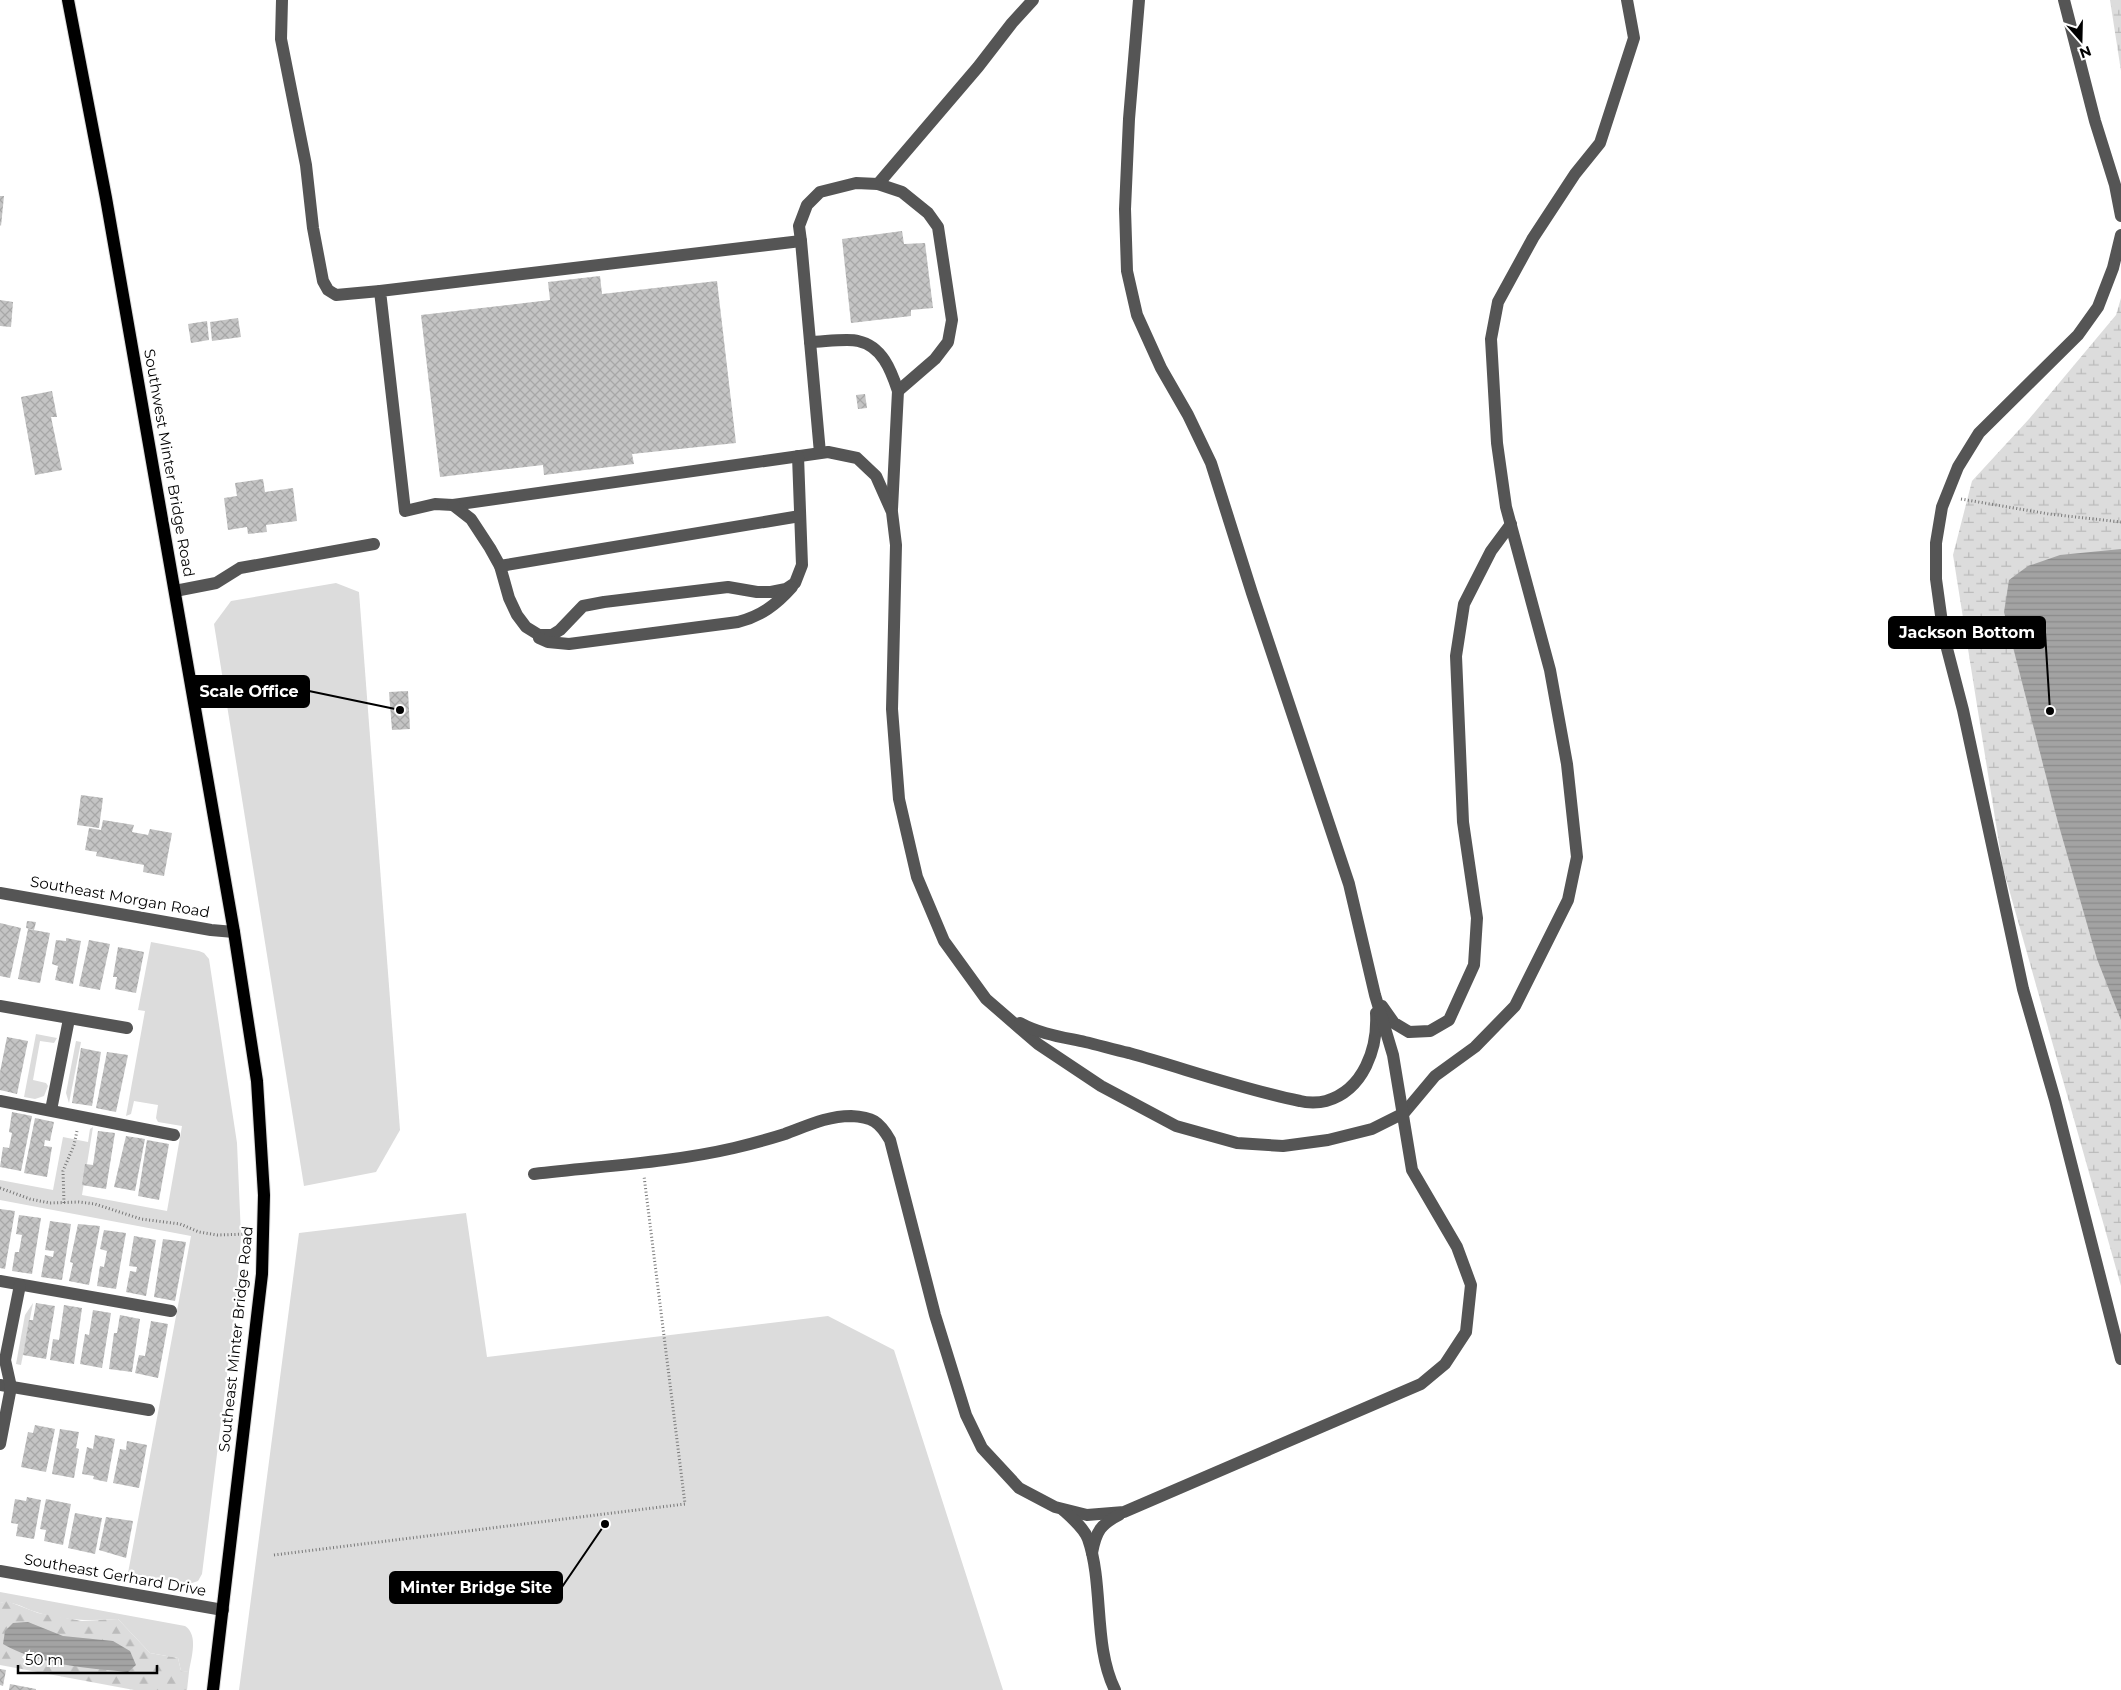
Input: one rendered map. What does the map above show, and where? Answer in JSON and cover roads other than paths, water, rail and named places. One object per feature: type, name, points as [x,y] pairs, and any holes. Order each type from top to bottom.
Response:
[{"type":"main road","name":"Southwest Minter Bridge Road","points":[[68,0],[106,198],[234,932]]},
{"type":"main road","name":"Southeast Minter Bridge Road","points":[[213,1690],[262,1274],[264,1234],[262,1154],[257,1081],[234,932]]},
{"type":"street","points":[[282,0],[281,39],[306,165],[313,228],[323,281],[328,290],[336,295],[801,241]]},
{"type":"street","points":[[878,184],[1033,0]]},
{"type":"street","points":[[1092,1557],[1094,1541],[1104,1522],[1420,1384],[1445,1364],[1466,1332],[1472,1285],[1457,1247],[1412,1170],[1393,1055],[1375,996],[1349,884],[1252,593],[1211,463],[1137,315],[1127,271],[1125,209],[1129,119],[1139,0]]},
{"type":"street","points":[[810,342],[857,340],[877,349],[892,373],[898,391],[892,512],[896,545],[892,709],[899,799],[917,877],[944,941],[986,999],[1038,1044],[1101,1086],[1176,1126],[1237,1143],[1283,1146],[1328,1140],[1372,1129],[1404,1113],[1435,1076],[1475,1047],[1515,1006],[1568,900],[1577,857],[1567,764],[1550,670],[1506,507],[1497,443],[1491,339],[1498,302],[1533,238],[1575,174],[1600,143],[1634,38],[1627,0]]},
{"type":"street","points":[[2064,0],[2095,121],[2115,186],[2121,216]]},
{"type":"street","points":[[820,453],[799,226],[808,205],[820,192],[837,186],[856,183],[878,184],[902,192],[928,213],[938,227],[952,320],[948,342],[935,359],[898,391]]},
{"type":"street","points":[[2121,235],[2113,268],[2098,307],[2078,336],[1979,433],[1958,467],[1942,507],[1936,543],[1936,580],[1944,638],[1963,710],[2022,989],[2055,1100],[2121,1359]]},
{"type":"street","points":[[380,291],[405,511],[435,504],[453,505],[828,452],[857,458],[876,476],[892,512]]},
{"type":"street","points":[[453,505],[471,518],[500,566],[509,598],[526,627],[537,637],[548,642],[569,644],[738,622],[755,617],[769,609],[780,601],[796,583],[802,565],[798,456]]},
{"type":"street","points":[[500,566],[800,516]]},
{"type":"street","points":[[1375,996],[1394,1023],[1409,1032],[1430,1031],[1449,1020],[1474,965],[1477,918],[1462,822],[1456,656],[1464,604],[1491,551],[1511,524]]},
{"type":"street","points":[[175,591],[216,583],[240,568],[374,544]]},
{"type":"street","points":[[526,627],[539,635],[552,635],[560,630],[583,606],[604,602],[728,587],[757,592],[771,592],[786,589],[796,583]]},
{"type":"street","name":"Southeast Morgan Road","points":[[0,893],[211,930],[234,932]]},
{"type":"street","points":[[1005,1015],[1027,1027],[1054,1036],[1084,1042],[1302,1102],[1325,1102],[1342,1094],[1360,1077],[1372,1053],[1376,1025],[1375,996]]},
{"type":"street","points":[[0,1006],[127,1028]]},
{"type":"street","points":[[52,1110],[69,1018]]},
{"type":"street","points":[[0,1102],[52,1110],[174,1135]]},
{"type":"street","points":[[534,1174],[642,1162],[733,1148],[784,1134],[817,1121],[849,1116],[869,1118],[882,1125],[890,1140],[935,1315],[966,1415],[982,1448],[1019,1488],[1061,1508],[1087,1515],[1124,1512]]},
{"type":"street","points":[[0,1281],[171,1312]]},
{"type":"street","points":[[0,1444],[5,1386],[5,1360],[20,1285]]},
{"type":"street","points":[[5,1386],[149,1410]]},
{"type":"street","points":[[1061,1508],[1074,1520],[1087,1538],[1092,1557],[1109,1678],[1115,1690]]},
{"type":"street","name":"Southeast Gerhard Drive","points":[[0,1571],[223,1610]]},
{"type":"place","name":"Scale Office","points":[[400,710]]},
{"type":"place","name":"Jackson Bottom","points":[[2050,711]]},
{"type":"place","name":"Minter Bridge Site","points":[[605,1524]]}]
